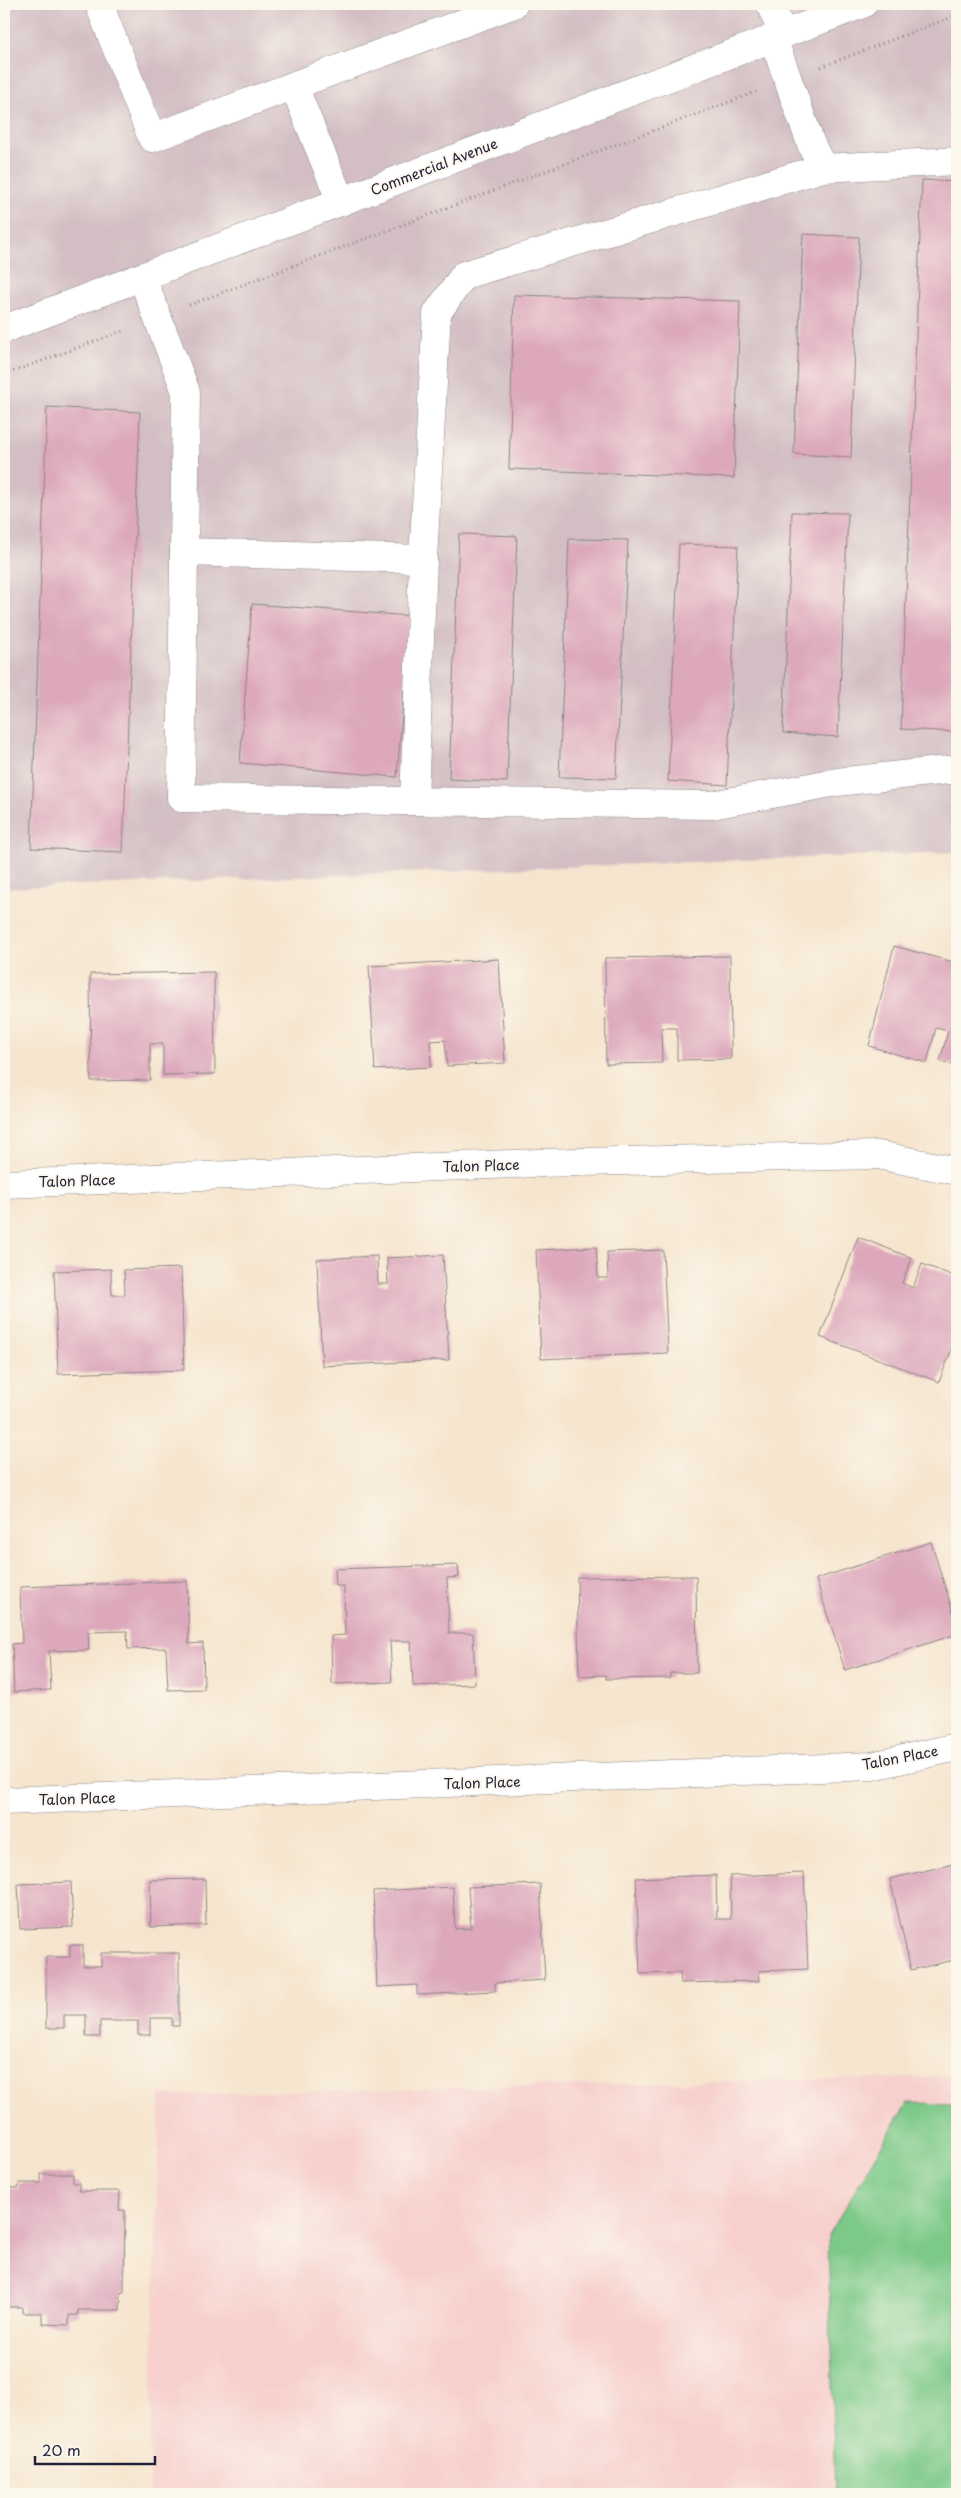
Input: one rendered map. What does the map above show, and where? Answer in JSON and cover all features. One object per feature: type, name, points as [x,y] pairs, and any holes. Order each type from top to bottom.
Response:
[{"type":"street","points":[[99,4],[152,138],[514,4]]},
{"type":"street","points":[[770,4],[789,79],[811,144],[823,168]]},
{"type":"street","name":"Commercial Avenue","points":[[4,329],[863,4]]},
{"type":"street","points":[[294,86],[341,202]]},
{"type":"street","points":[[414,801],[423,559],[437,313],[464,275],[823,168],[957,161]]},
{"type":"street","points":[[142,277],[186,392],[180,798],[712,805],[837,782],[957,769]]},
{"type":"street","points":[[184,552],[423,559]]},
{"type":"street","name":"Talon Place","points":[[4,1184],[538,1163],[878,1155],[957,1172]]},
{"type":"street","name":"Talon Place","points":[[4,1801],[872,1766],[957,1747]]},
{"type":"path","points":[[4,375],[957,15]]},
{"type":"shaded area","points":[[4,4],[957,4],[957,852],[4,888]]},
{"type":"shaded area","points":[[957,2076],[957,2494],[149,2494],[160,2095]]},
{"type":"green space","points":[[907,2103],[957,2104],[957,2494],[835,2494],[828,2236]]},
{"type":"building","points":[[922,180],[957,182],[957,732],[901,729]]},
{"type":"building","points":[[803,234],[859,237],[851,457],[794,454]]},
{"type":"building","points":[[514,295],[740,301],[734,478],[509,469]]},
{"type":"building","points":[[47,407],[140,412],[123,852],[31,848]]},
{"type":"building","points":[[792,512],[848,513],[838,737],[783,733]]},
{"type":"building","points":[[459,534],[517,536],[507,782],[449,779]]},
{"type":"building","points":[[569,539],[628,540],[616,778],[559,777]]},
{"type":"building","points":[[679,544],[738,546],[727,785],[668,781]]},
{"type":"building","points":[[252,604],[410,616],[397,777],[240,763]]},
{"type":"building","points":[[894,946],[957,963],[957,1066],[940,1061],[948,1031],[936,1028],[927,1063],[869,1046]]},
{"type":"building","points":[[730,956],[731,1059],[677,1060],[677,1028],[661,1028],[662,1063],[606,1064],[605,958]]},
{"type":"building","points":[[499,959],[505,1063],[447,1066],[445,1040],[430,1041],[431,1067],[375,1070],[369,966]]},
{"type":"building","points":[[214,972],[215,1074],[163,1075],[163,1044],[150,1044],[150,1080],[91,1081],[90,974]]},
{"type":"building","points":[[858,1237],[912,1258],[902,1283],[913,1288],[922,1264],[957,1277],[957,1336],[939,1382],[820,1337]]},
{"type":"building","points":[[596,1247],[598,1278],[608,1278],[607,1252],[663,1250],[668,1353],[541,1359],[536,1250]]},
{"type":"building","points":[[443,1255],[449,1360],[322,1366],[317,1259],[377,1256],[378,1284],[388,1284],[387,1258]]},
{"type":"building","points":[[181,1268],[184,1370],[58,1374],[54,1271],[111,1269],[112,1295],[125,1295],[124,1270]]},
{"type":"building","points":[[931,1542],[957,1625],[957,1634],[845,1670],[816,1579]]},
{"type":"building","points":[[458,1565],[459,1577],[447,1578],[449,1633],[473,1633],[475,1684],[413,1686],[411,1641],[390,1641],[392,1682],[332,1684],[331,1636],[345,1635],[344,1586],[336,1586],[335,1569]]},
{"type":"building","points":[[696,1576],[697,1673],[670,1673],[670,1678],[606,1679],[606,1675],[579,1676],[577,1577]]},
{"type":"building","points":[[187,1581],[189,1644],[203,1643],[204,1689],[168,1690],[166,1648],[128,1649],[127,1631],[88,1632],[89,1650],[49,1651],[51,1690],[14,1692],[12,1644],[22,1643],[20,1587]]},
{"type":"building","points":[[957,1863],[957,1971],[954,1960],[911,1970],[890,1879]]},
{"type":"building","points":[[804,1873],[808,1969],[759,1971],[760,1981],[681,1983],[680,1973],[640,1974],[636,1878],[716,1875],[717,1919],[731,1919],[730,1876]]},
{"type":"building","points":[[205,1879],[206,1925],[151,1927],[150,1880]]},
{"type":"building","points":[[71,1882],[73,1927],[20,1929],[18,1884]]},
{"type":"building","points":[[540,1884],[545,1980],[495,1983],[495,1991],[417,1995],[417,1985],[377,1987],[373,1891],[453,1887],[455,1929],[471,1928],[468,1887]]},
{"type":"building","points":[[70,1945],[83,1945],[83,1966],[101,1966],[101,1953],[179,1953],[179,2026],[172,2026],[172,2018],[150,2018],[150,2035],[138,2035],[138,2021],[100,2021],[100,2037],[86,2037],[86,2015],[64,2015],[64,2028],[46,2028],[46,1957],[70,1957]]},
{"type":"building","points":[[41,2174],[73,2174],[73,2183],[79,2183],[79,2191],[120,2191],[119,2210],[125,2210],[124,2292],[121,2292],[120,2310],[78,2310],[78,2315],[69,2315],[69,2325],[42,2324],[42,2313],[22,2313],[22,2307],[4,2307],[4,2188],[19,2188],[19,2183],[41,2183]]}]
